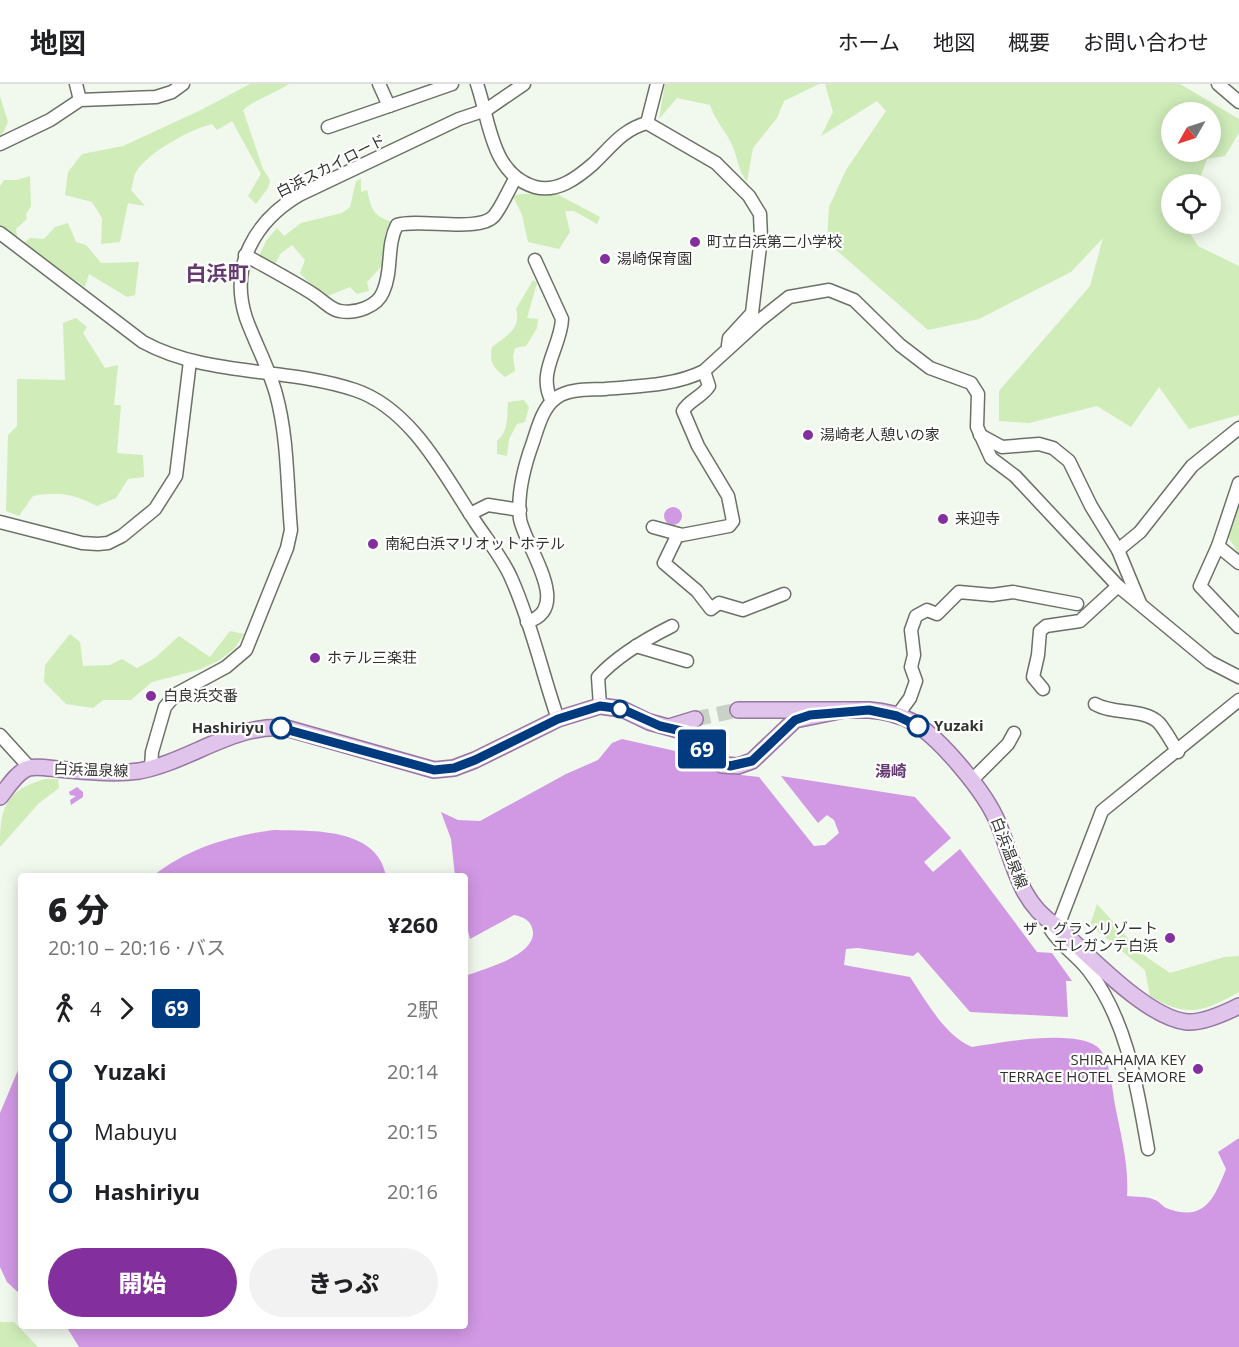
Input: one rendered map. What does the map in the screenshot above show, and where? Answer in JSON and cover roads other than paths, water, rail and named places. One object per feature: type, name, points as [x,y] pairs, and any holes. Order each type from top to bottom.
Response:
[{"type":"main road","name":"白浜温泉線","points":[[30,768],[111,773],[151,768],[235,735],[272,727],[286,728],[434,770],[454,768],[558,719],[600,706],[622,709],[667,728],[686,732],[722,765],[738,766],[752,761],[795,720],[844,710]]},
{"type":"main road","name":"白浜温泉線","points":[[738,710],[826,708],[869,710],[897,716],[918,726],[972,780],[998,822],[1025,895],[1040,915],[1055,925],[1144,1004],[1166,1017],[1188,1022],[1210,1018],[1239,1006]]},
{"type":"main road","points":[[667,728],[695,719]]},
{"type":"main road","points":[[0,797],[15,779],[30,768]]},
{"type":"street","points":[[76,84],[80,100]]},
{"type":"street","points":[[0,144],[50,120],[80,100],[156,97],[172,92],[183,84]]},
{"type":"street","points":[[379,84],[389,106]]},
{"type":"street","points":[[328,127],[389,106],[429,88],[452,84]]},
{"type":"street","points":[[477,84],[497,152],[504,167],[515,179],[539,188],[568,183],[595,162],[621,136],[648,123]]},
{"type":"street","name":"白浜スカイロード","points":[[151,768],[152,752],[165,707],[176,694],[226,667],[246,650],[287,548],[291,531],[276,393],[245,315],[242,295],[245,255],[251,240],[263,224],[291,200],[459,119],[486,110],[524,84]]},
{"type":"street","points":[[648,123],[657,84]]},
{"type":"street","points":[[1218,84],[1239,102]]},
{"type":"street","points":[[648,123],[716,163],[749,196],[760,214],[761,238],[756,296],[751,316],[729,338],[729,349]]},
{"type":"street","points":[[245,255],[284,276],[338,311],[352,312],[368,307],[382,295],[388,278],[391,237],[397,225],[409,221],[481,223],[493,218],[515,179]]},
{"type":"street","points":[[0,233],[143,342],[161,352],[190,361],[267,372],[356,390],[377,402],[413,434],[443,472],[508,572],[527,622],[558,719]]},
{"type":"street","points":[[535,260],[562,319],[547,368],[548,387],[552,401]]},
{"type":"street","points":[[527,622],[536,620],[545,610],[548,593],[541,569],[526,538],[520,510],[525,470],[532,442],[552,401],[558,396],[573,392],[672,382],[704,371],[789,297],[829,290],[841,293],[866,310],[900,345],[930,368],[972,383],[978,394],[977,428],[992,458],[1015,476],[1118,586],[1210,663],[1239,677]]},
{"type":"street","points":[[0,522],[82,543],[108,543],[122,536],[155,509],[176,476],[190,361]]},
{"type":"street","points":[[653,527],[678,534],[697,533],[729,526],[733,521],[728,496],[699,446],[683,411],[686,405],[700,398],[709,386],[704,371]]},
{"type":"street","points":[[1118,550],[1140,532],[1192,466],[1239,428]]},
{"type":"street","points":[[980,435],[1002,447],[1039,444],[1053,447],[1069,461],[1091,506],[1118,550],[1141,604]]},
{"type":"street","points":[[1239,483],[1218,546],[1200,586],[1239,627]]},
{"type":"street","points":[[470,514],[488,505],[520,510]]},
{"type":"street","points":[[678,534],[663,563],[697,591],[711,609],[719,603],[743,610],[784,594]]},
{"type":"street","points":[[1218,546],[1239,563]]},
{"type":"street","points":[[1043,689],[1033,677],[1040,631],[1046,626],[1080,621],[1118,586]]},
{"type":"street","points":[[897,716],[910,698],[916,681],[911,667],[914,655],[911,630],[916,616],[927,610],[937,614],[959,592],[992,595],[1013,592],[1077,603]]},
{"type":"street","points":[[600,706],[598,677],[636,646],[672,626]]},
{"type":"street","points":[[636,646],[687,661]]},
{"type":"street","points":[[1148,1149],[1136,1080],[1114,1012],[1089,970],[1055,937],[1051,930],[1061,918],[1102,810],[1178,752],[1239,700]]},
{"type":"street","points":[[1095,704],[1103,709],[1145,715],[1158,722],[1178,752]]},
{"type":"street","points":[[972,780],[1008,744],[1014,733]]},
{"type":"street","points":[[0,735],[30,768]]},
{"type":"tunnel","points":[[695,719],[738,710]]},
{"type":"place","name":"町立白浜第二小学校","points":[[695,242]]},
{"type":"place","name":"湯崎保育園","points":[[605,259]]},
{"type":"place","name":"湯崎老人憩いの家","points":[[808,435]]},
{"type":"place","name":"来迎寺","points":[[943,519]]},
{"type":"place","name":"南紀白浜マリオットホテル","points":[[373,544]]},
{"type":"place","name":"ホテル三楽荘","points":[[315,658]]},
{"type":"place","name":"白良浜交番","points":[[151,696]]},
{"type":"place","name":"Yuzaki","points":[[918,726]]},
{"type":"place","name":"Hashiriyu","points":[[281,728]]},
{"type":"place","name":"ザ・グランリゾート エレガンテ白浜","points":[[1170,938]]},
{"type":"place","name":"SHIRAHAMA KEY TERRACE HOTEL SEAMORE","points":[[1198,1069]]},
{"type":"district","name":"白浜町","points":[[217,274]]},
{"type":"district","name":"湯崎","points":[[891,771]]}]
